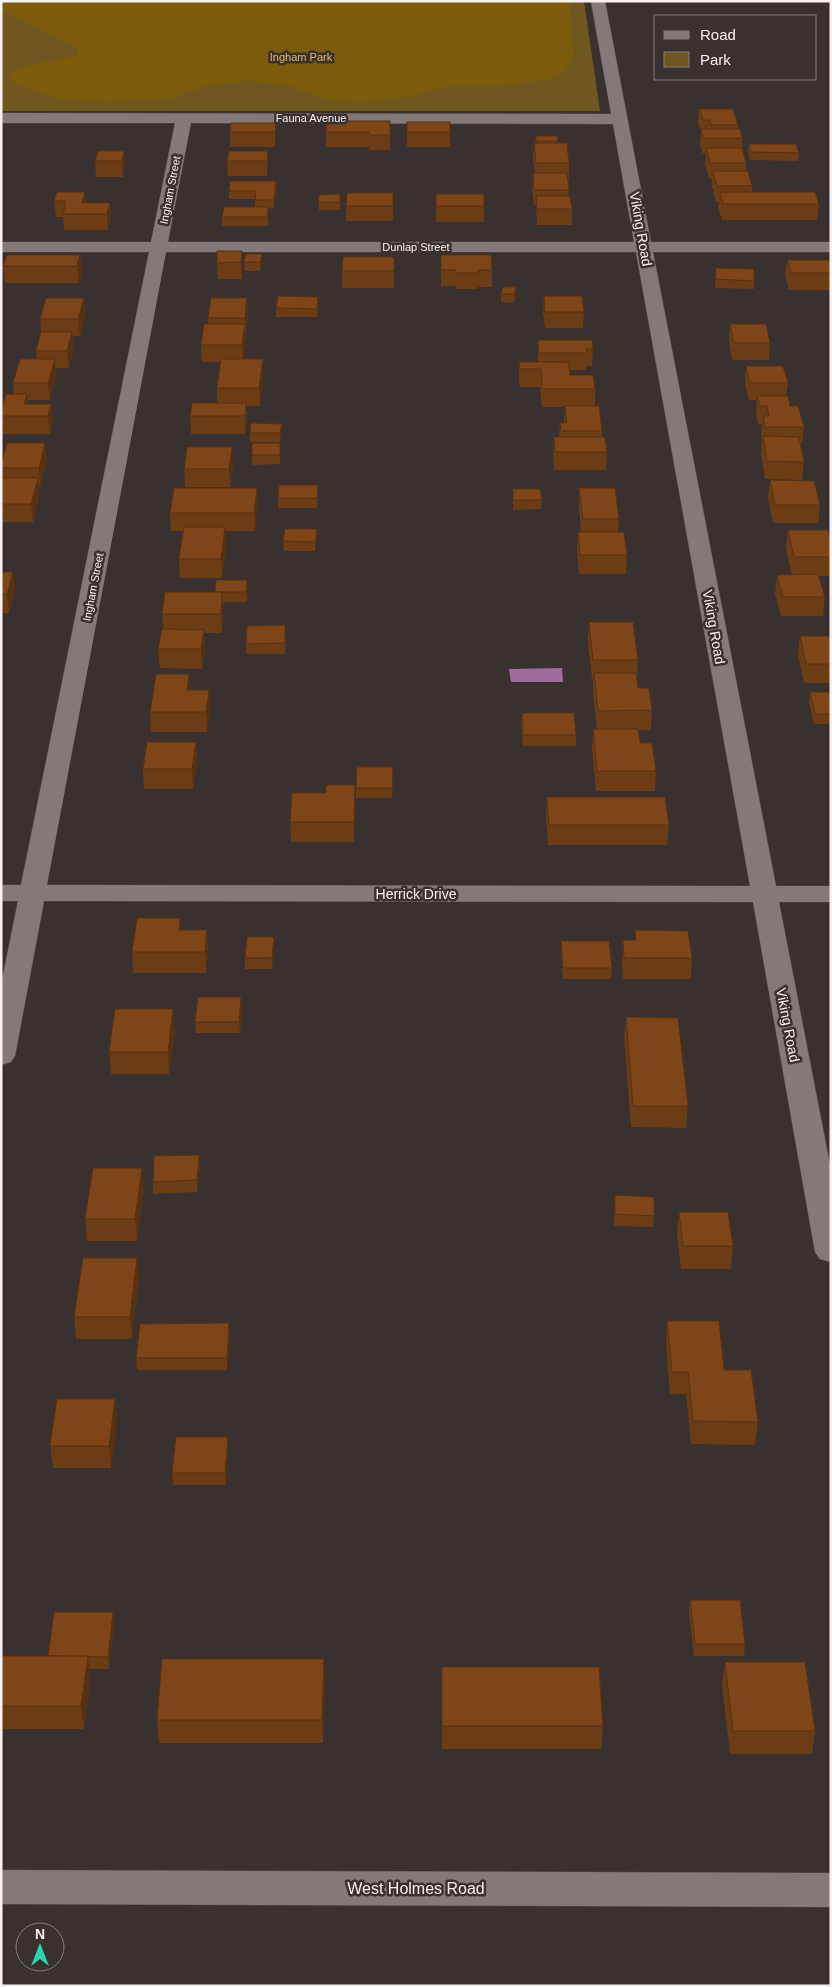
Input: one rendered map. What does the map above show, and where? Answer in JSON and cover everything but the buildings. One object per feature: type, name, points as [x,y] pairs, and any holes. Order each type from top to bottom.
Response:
[{"type":"street","name":"Viking Road","points":[[598,1],[831,1252]]},
{"type":"street","name":"Fauna Avenue","points":[[1,118],[621,119]]},
{"type":"street","name":"Ingham Street","points":[[1,1056],[184,118]]},
{"type":"street","name":"Dunlap Street","points":[[1,247],[831,247]]},
{"type":"street","name":"Herrick Drive","points":[[1,893],[831,894]]},
{"type":"street","name":"West Holmes Road","points":[[1,1887],[831,1890]]},
{"type":"green space","name":"Ingham Park","points":[[1,1],[584,1],[600,111],[1,111]]},
{"type":"green space","name":"Ingham Park","points":[[1,1],[570,1],[574,57],[560,77],[505,86],[447,86],[414,96],[360,103],[325,99],[290,86],[250,80],[206,86],[172,98],[111,102],[58,99],[17,85],[7,76],[19,68],[79,55],[78,48],[1,10]]},
{"type":"shaded area","points":[[562,668],[563,682],[511,682],[509,669]]}]
